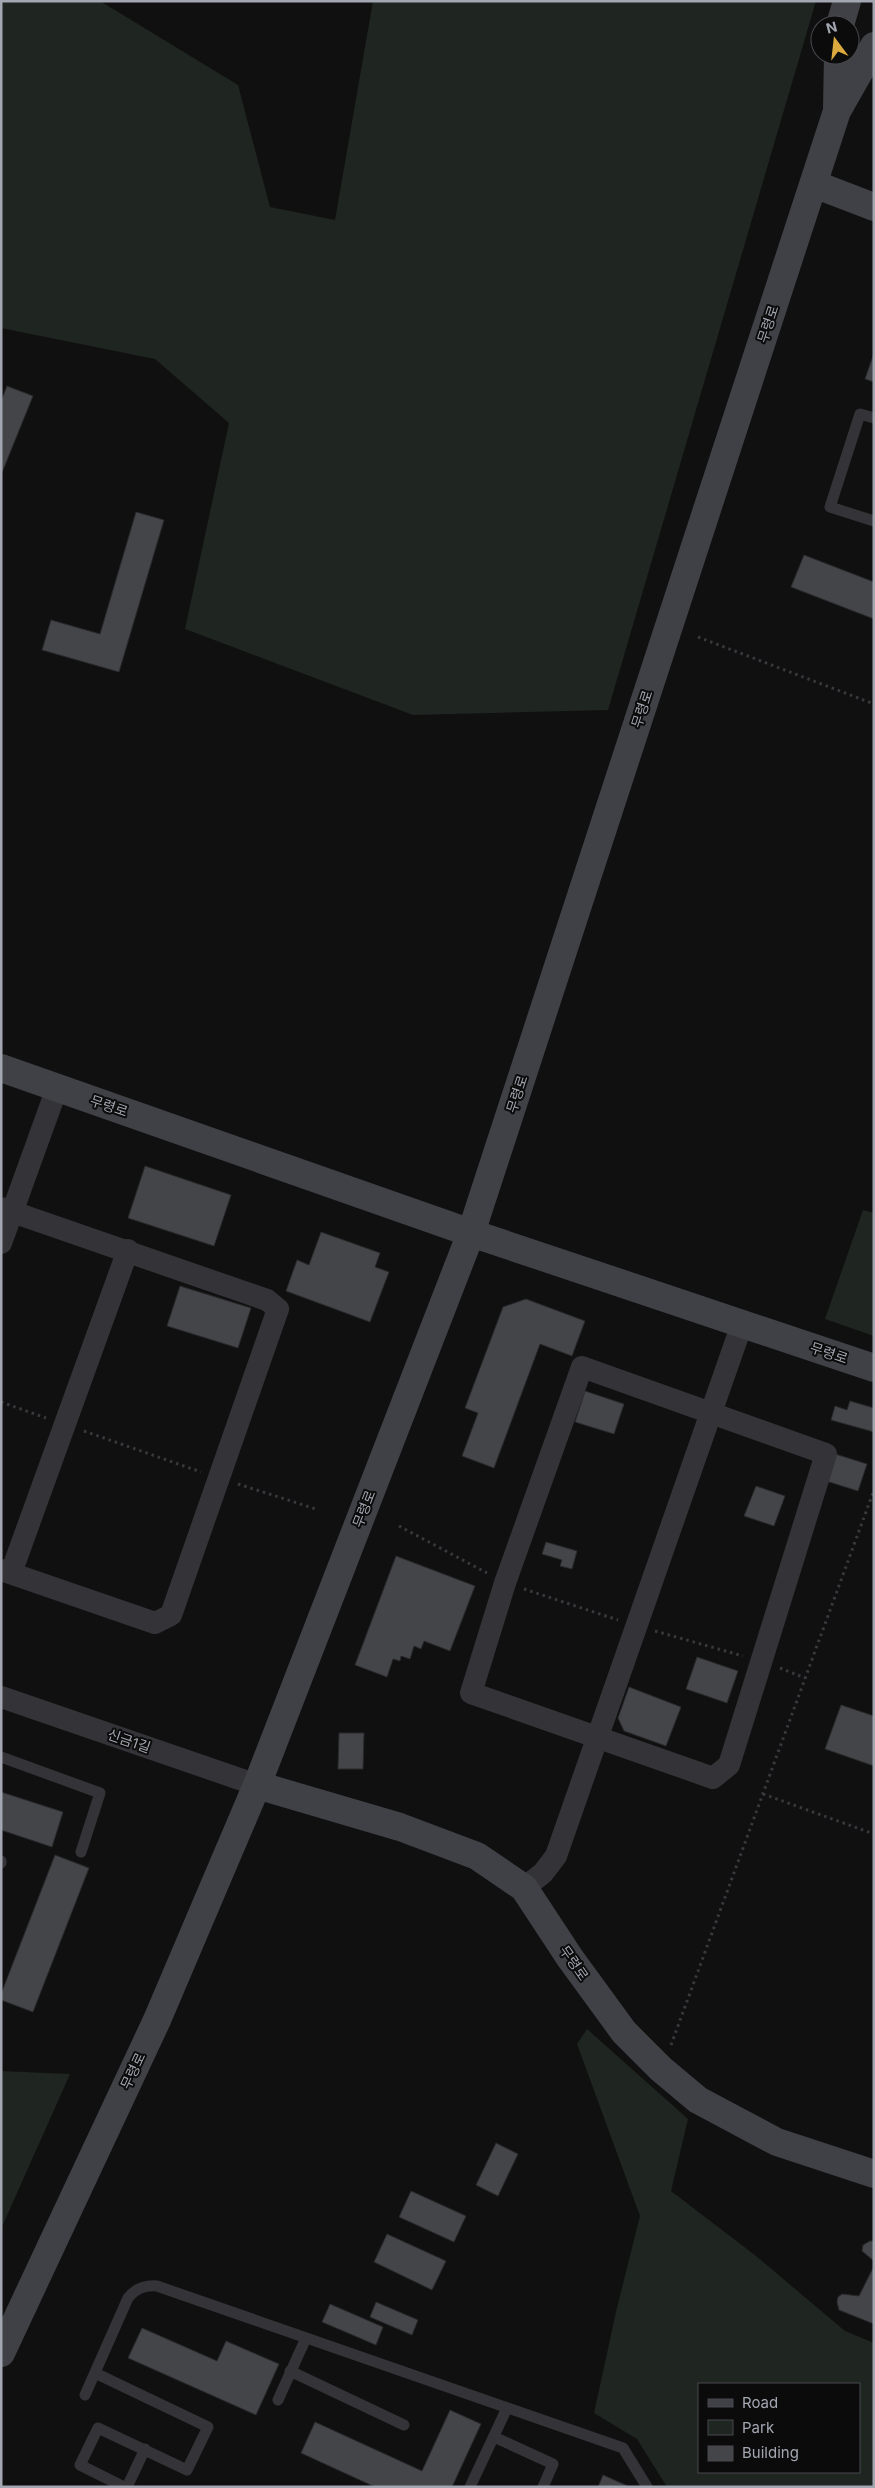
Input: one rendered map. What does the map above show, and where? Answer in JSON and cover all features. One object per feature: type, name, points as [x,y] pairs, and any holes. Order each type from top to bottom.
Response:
[{"type":"main road","points":[[843,15],[847,1]]},
{"type":"main road","name":"무령로","points":[[1,2353],[157,2020],[257,1785],[471,1233],[837,112],[874,46]]},
{"type":"main road","name":"무령로","points":[[837,112],[838,65]]},
{"type":"main road","points":[[814,184],[874,207]]},
{"type":"main road","name":"무령로","points":[[1,1068],[471,1233],[874,1368]]},
{"type":"main road","name":"무령로","points":[[257,1785],[400,1827],[477,1856],[524,1888],[570,1958],[624,2032],[661,2069],[698,2100],[777,2142],[874,2174]]},
{"type":"street","points":[[1,1243],[7,1210],[57,1088]]},
{"type":"street","points":[[7,1210],[128,1250],[267,1300],[278,1309],[171,1615],[155,1623],[6,1572],[65,1424],[128,1250]]},
{"type":"street","points":[[524,1888],[543,1873],[556,1856],[742,1324]]},
{"type":"street","points":[[582,1366],[711,1413],[826,1454],[729,1765],[712,1778],[471,1693],[505,1583],[582,1366]]},
{"type":"street","name":"신금1길","points":[[1,1697],[257,1785]]},
{"type":"lane","points":[[874,418],[860,414],[830,507],[874,521]]},
{"type":"lane","points":[[1,1757],[100,1793],[81,1852]]},
{"type":"lane","points":[[85,2395],[128,2298],[133,2292],[146,2285],[157,2286],[623,2448],[647,2487]]},
{"type":"lane","points":[[278,2400],[306,2338]]},
{"type":"lane","points":[[290,2371],[404,2425]]},
{"type":"lane","points":[[95,2373],[208,2427],[187,2470],[145,2449],[98,2428],[80,2466],[125,2487],[145,2449]]},
{"type":"lane","points":[[470,2487],[507,2408]]},
{"type":"lane","points":[[494,2436],[554,2464],[543,2487]]},
{"type":"path","points":[[698,637],[874,704]]},
{"type":"path","points":[[1,1402],[219,1478],[316,1509]]},
{"type":"path","points":[[670,2048],[874,1490]]},
{"type":"path","points":[[399,1526],[505,1583],[638,1626],[760,1661],[805,1678]]},
{"type":"path","points":[[763,1794],[874,1834]]},
{"type":"green space","points":[[1,1],[100,1],[238,85],[270,207],[335,220],[373,1],[816,1],[812,15],[810,15],[810,21],[608,710],[413,715],[185,629],[229,423],[155,359],[1,328]]},
{"type":"green space","points":[[863,1210],[874,1213],[874,1336],[825,1319]]},
{"type":"green space","points":[[587,2029],[688,2119],[671,2191],[756,2256],[845,2331],[874,2343],[874,2487],[667,2487],[637,2439],[594,2413],[616,2312],[640,2216],[577,2044]]},
{"type":"green space","points":[[1,2071],[70,2074],[1,2229]]},
{"type":"building","points":[[874,353],[874,382],[865,379]]},
{"type":"building","points":[[7,386],[33,396],[1,475],[1,401]]},
{"type":"building","points":[[136,512],[164,520],[119,672],[42,650],[51,620],[100,634]]},
{"type":"building","points":[[804,555],[874,582],[874,619],[791,587]]},
{"type":"building","points":[[145,1166],[231,1195],[214,1246],[128,1218]]},
{"type":"building","points":[[321,1232],[380,1253],[375,1267],[389,1272],[370,1322],[286,1291],[297,1260],[309,1265]]},
{"type":"building","points":[[180,1286],[251,1308],[238,1348],[167,1326]]},
{"type":"building","points":[[526,1299],[585,1321],[572,1356],[540,1344],[494,1468],[462,1456],[478,1413],[465,1408],[503,1307]]},
{"type":"building","points":[[585,1391],[624,1404],[614,1434],[575,1422]]},
{"type":"building","points":[[850,1401],[874,1408],[874,1432],[831,1420],[835,1406],[847,1410]]},
{"type":"building","points":[[832,1453],[867,1464],[858,1491],[823,1480]]},
{"type":"building","points":[[756,1486],[785,1496],[774,1526],[744,1516]]},
{"type":"building","points":[[546,1542],[577,1551],[572,1569],[560,1566],[562,1560],[542,1554]]},
{"type":"building","points":[[396,1556],[475,1586],[450,1651],[424,1641],[421,1649],[414,1646],[410,1659],[401,1656],[400,1661],[393,1659],[387,1677],[355,1665]]},
{"type":"building","points":[[697,1657],[738,1671],[727,1703],[686,1689]]},
{"type":"building","points":[[629,1687],[681,1707],[666,1746],[624,1731],[618,1718]]},
{"type":"building","points":[[841,1705],[874,1716],[874,1766],[825,1749]]},
{"type":"building","points":[[339,1733],[364,1733],[363,1769],[338,1769]]},
{"type":"building","points":[[1,1792],[63,1812],[52,1847],[1,1830]]},
{"type":"building","points":[[55,1855],[89,1868],[33,2012],[1,2000],[1,1994]]},
{"type":"building","points":[[496,2143],[518,2154],[498,2196],[476,2185]]},
{"type":"building","points":[[411,2191],[466,2216],[454,2242],[399,2217]]},
{"type":"building","points":[[387,2234],[446,2261],[432,2290],[374,2262]]},
{"type":"building","points":[[874,2241],[874,2261],[862,2251],[863,2245]]},
{"type":"building","points":[[874,2266],[874,2324],[839,2310],[837,2302],[838,2297],[842,2294],[859,2296]]},
{"type":"building","points":[[376,2302],[418,2320],[412,2335],[370,2317]]},
{"type":"building","points":[[330,2304],[383,2327],[376,2345],[322,2322]]},
{"type":"building","points":[[142,2328],[217,2361],[226,2341],[279,2364],[256,2415],[128,2358]]},
{"type":"building","points":[[450,2410],[481,2424],[452,2487],[375,2487],[301,2453],[315,2422],[422,2471]]},
{"type":"building","points":[[603,2475],[630,2487],[598,2487]]}]
